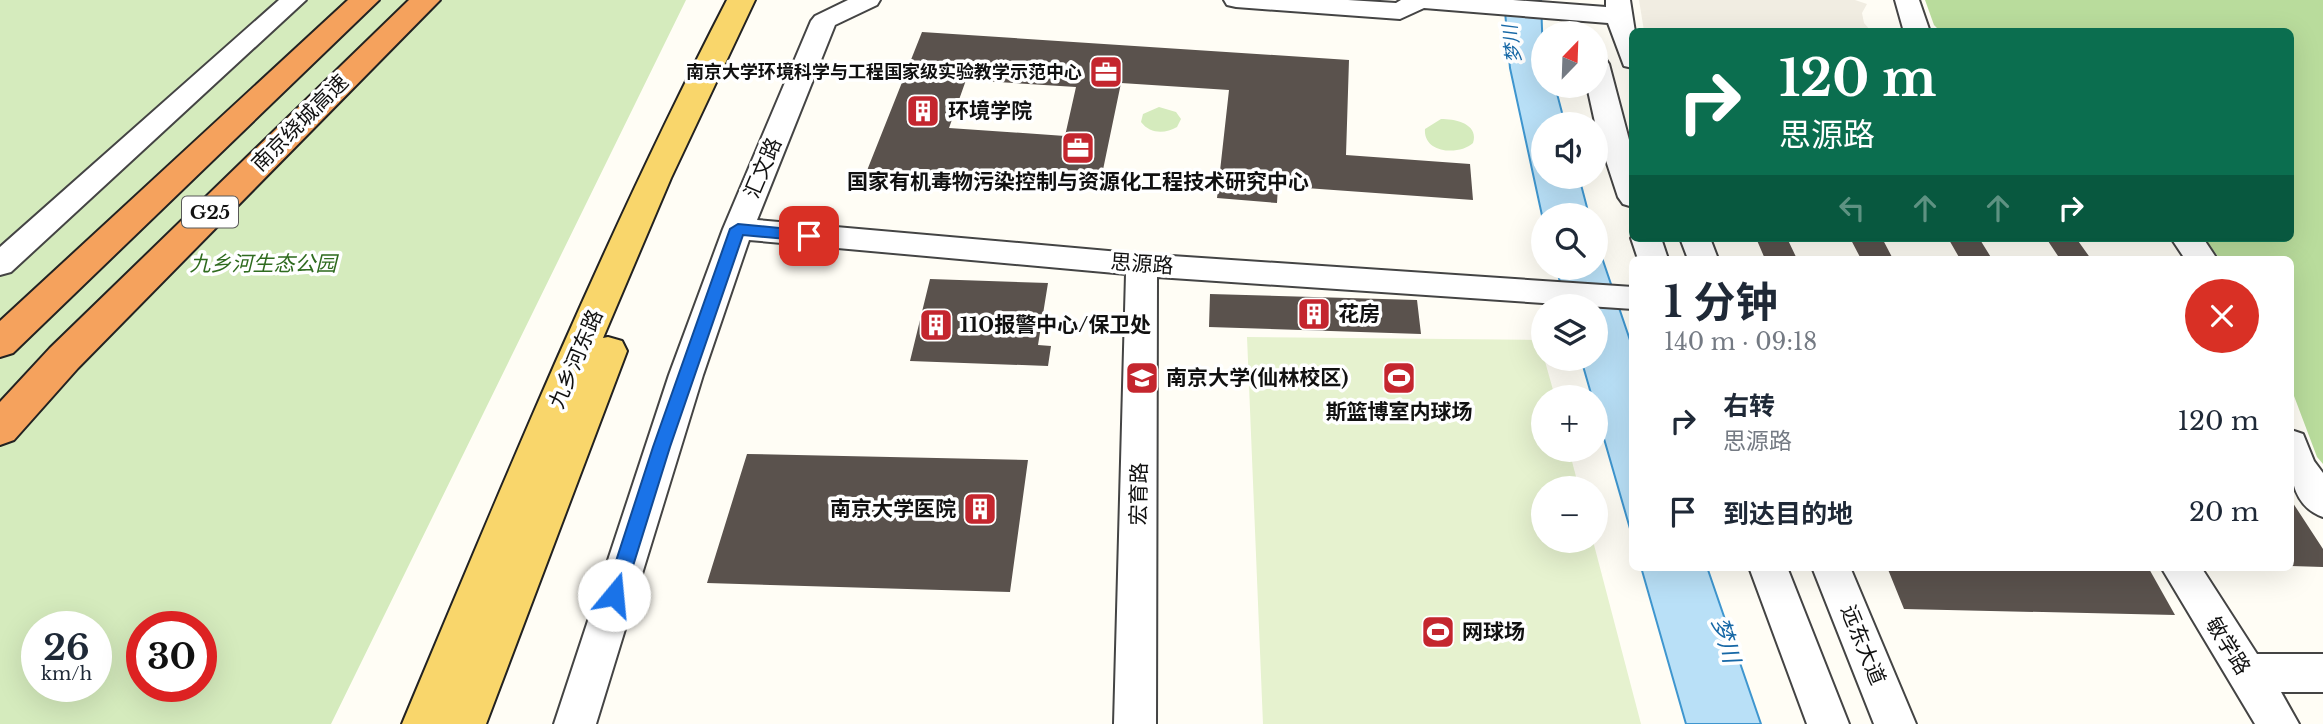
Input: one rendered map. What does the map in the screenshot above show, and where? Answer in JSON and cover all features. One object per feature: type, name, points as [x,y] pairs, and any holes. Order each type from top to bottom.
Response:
[{"type":"highway","name":"G25","points":[[0,343],[365,0]]},
{"type":"highway","name":"南京绕城高速","points":[[0,429],[64,358],[426,0]]},
{"type":"main road","name":"九乡河东路","points":[[426,724],[513,508],[657,167],[741,0]]},
{"type":"main road","name":"九乡河东路","points":[[462,724],[545,506],[682,166],[764,0]]},
{"type":"street","points":[[0,264],[294,0]]},
{"type":"street","name":"汇文路","points":[[575,724],[662,447],[738,229],[824,21],[868,0]]},
{"type":"street","points":[[1236,0],[1400,11],[1418,0],[1587,16],[1619,8],[1629,45]]},
{"type":"street","points":[[1907,0],[1916,28]]},
{"type":"street","points":[[1604,98],[1612,135],[1629,185]]},
{"type":"street","name":"思源路","points":[[738,229],[1142,265],[1629,298]]},
{"type":"street","points":[[2189,242],[2200,256]]},
{"type":"street","name":"宏育路","points":[[1135,724],[1142,265]]},
{"type":"street","points":[[2294,453],[2298,466],[2323,502]]},
{"type":"street","points":[[1770,571],[1828,724]]},
{"type":"street","name":"远东大道","points":[[1833,571],[1895,724]]},
{"type":"street","name":"敏学路","points":[[2182,571],[2278,724]]},
{"type":"street","points":[[2245,673],[2323,673]]},
{"type":"green space","name":"九乡河生态公园","points":[[0,0],[686,0],[331,724],[0,724]]},
{"type":"green space","points":[[1925,0],[2323,0],[2323,464],[2317,457],[2294,396],[2294,256],[2218,256],[2207,242],[2294,242],[2294,28],[1937,28]]},
{"type":"green space","points":[[1159,107],[1176,112],[1181,119],[1177,127],[1158,132],[1141,122],[1143,114]]},
{"type":"green space","points":[[1441,119],[1453,120],[1469,127],[1473,131],[1473,143],[1451,151],[1430,143],[1425,129]]},
{"type":"green space","name":"网球场","points":[[1247,337],[1531,340],[1531,371],[1548,371],[1552,385],[1531,385],[1531,462],[1572,462],[1576,476],[1531,476],[1531,553],[1596,553],[1641,724],[1263,724]]},
{"type":"shaded area","points":[[1639,0],[1855,0],[1867,4],[1862,13],[1868,28],[1644,28]]},
{"type":"water","name":"梦川","points":[[1504,0],[1541,0],[1542,21],[1531,21],[1531,98],[1558,98],[1562,112],[1531,112],[1531,165],[1510,68]]},
{"type":"water","points":[[1536,189],[1582,189],[1586,203],[1539,203]]},
{"type":"water","points":[[1608,275],[1629,337],[1629,525],[1608,453],[1608,385],[1589,385],[1584,371],[1608,371],[1608,294],[1564,294],[1559,280],[1608,280]]},
{"type":"water","name":"梦川","points":[[1642,571],[1708,571],[1761,724],[1686,724]]},
{"type":"building","name":"环境学院","points":[[922,32],[1349,60],[1346,155],[1470,164],[1473,200],[1278,186],[1277,203],[1217,198],[1229,90],[1121,83],[1099,189],[866,173]],"holes":[[[966,80],[1076,87],[1065,136],[949,128]]]},
{"type":"building","points":[[1758,242],[1789,242],[1796,256],[1764,256]]},
{"type":"building","points":[[1852,242],[1884,242],[1891,256],[1859,256]]},
{"type":"building","points":[[1950,242],[1981,242],[1990,256],[1958,256]]},
{"type":"building","points":[[2049,242],[2079,242],[2089,256],[2058,256]]},
{"type":"building","name":"110报警中心/保卫处","points":[[930,279],[1048,283],[1038,345],[1051,346],[1048,366],[910,361]]},
{"type":"building","name":"花房","points":[[1210,294],[1417,300],[1421,334],[1209,327]]},
{"type":"building","name":"南京大学医院","points":[[747,454],[1028,460],[1010,592],[707,583]]},
{"type":"building","points":[[2294,505],[2323,549],[2323,567],[2294,566]]},
{"type":"building","points":[[1889,571],[2150,571],[2175,615],[1904,609]]},
{"type":"place","name":"南京大学环境科学与工程国家级实验教学示范中心","points":[[1106,72]]},
{"type":"place","name":"环境学院","points":[[923,111]]},
{"type":"place","name":"国家有机毒物污染控制与资源化工程技术研究中心","points":[[1078,148]]},
{"type":"place","name":"花房","points":[[1314,314]]},
{"type":"place","name":"110报警中心/保卫处","points":[[936,325]]},
{"type":"place","name":"南京大学(仙林校区)","points":[[1142,378]]},
{"type":"place","name":"斯篮博室内球场","points":[[1399,378]]},
{"type":"place","name":"南京大学医院","points":[[980,509]]},
{"type":"place","name":"网球场","points":[[1438,632]]},
{"type":"route","points":[[614,595],[686,375],[738,229],[809,236]]}]
